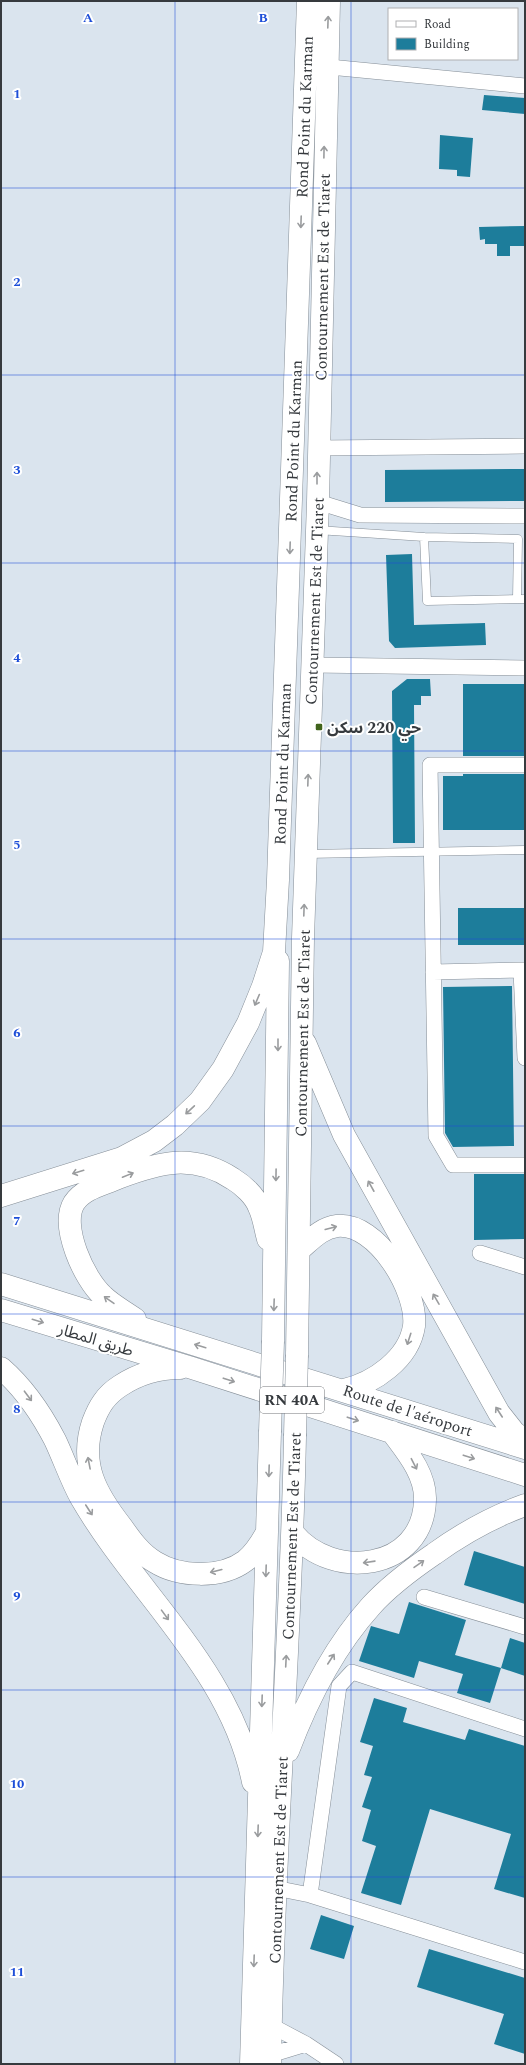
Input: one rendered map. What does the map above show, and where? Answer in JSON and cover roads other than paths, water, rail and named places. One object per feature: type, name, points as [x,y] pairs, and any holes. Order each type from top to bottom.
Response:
[{"type":"highway","name":"Rond Point du Karman","points":[[278,880],[316,66],[308,1]]},
{"type":"highway","name":"Contournement Est de Tiaret","points":[[270,2060],[275,1888],[293,1533],[298,1355],[301,1033],[318,502],[316,66],[329,1]]},
{"type":"highway","name":"Contournement Est de Tiaret","points":[[251,2064],[275,1272],[278,880]]},
{"type":"highway","points":[[1,1196],[122,1158],[154,1141],[175,1125],[200,1101],[223,1069],[248,1023],[263,986],[274,952],[278,880]]},
{"type":"highway","points":[[301,1033],[344,1135],[372,1188],[499,1413],[514,1432],[525,1441]]},
{"type":"highway","points":[[152,1331],[102,1296],[85,1273],[74,1244],[68,1221],[74,1203],[87,1190],[141,1169],[171,1163],[193,1162],[220,1170],[244,1186],[259,1206],[275,1272]]},
{"type":"highway","points":[[299,1250],[323,1230],[338,1226],[354,1228],[376,1241],[386,1252],[400,1275],[412,1305],[414,1325],[407,1347],[392,1364],[370,1382],[344,1390]]},
{"type":"highway","name":"طريق المطار","points":[[1,1284],[152,1331]]},
{"type":"highway","name":"طريق المطار","points":[[1,1310],[192,1368]]},
{"type":"highway","name":"Route de l'aéroport","points":[[152,1331],[525,1448]]},
{"type":"highway","points":[[1,1368],[25,1392],[42,1416],[81,1498],[101,1528],[196,1657],[226,1706],[242,1743],[251,1773],[259,1810]]},
{"type":"highway","points":[[192,1368],[169,1368],[151,1371],[128,1381],[108,1395],[97,1412],[88,1438],[87,1461],[94,1482],[106,1506],[135,1545],[154,1562],[178,1572],[205,1574],[228,1569],[244,1562],[255,1552],[267,1532]]},
{"type":"highway","name":"Route de l'aéroport","points":[[192,1368],[525,1475]]},
{"type":"highway","points":[[440,1448],[447,1423]]},
{"type":"highway","points":[[293,1533],[308,1549],[336,1560],[357,1564],[379,1561],[398,1552],[410,1541],[421,1522],[426,1499],[422,1482],[413,1461],[392,1432]]},
{"type":"highway","points":[[281,1771],[309,1700],[327,1666],[348,1634],[372,1605],[410,1571],[460,1536],[488,1519],[525,1504]]},
{"type":"street","points":[[316,66],[525,86]]},
{"type":"street","points":[[318,448],[525,446]]},
{"type":"street","points":[[318,502],[360,515],[525,516]]},
{"type":"street","points":[[313,665],[525,668]]},
{"type":"street","points":[[525,765],[430,765],[436,1136],[453,1165],[525,1165]]},
{"type":"street","points":[[433,972],[523,970],[525,1058]]},
{"type":"street","points":[[480,1253],[525,1268]]},
{"type":"street","points":[[424,1597],[525,1627]]},
{"type":"street","points":[[310,1895],[339,1686],[352,1672],[525,1729]]},
{"type":"street","points":[[275,1888],[310,1895],[525,1962]]},
{"type":"street","points":[[272,2026],[306,2044],[336,2064]]},
{"type":"street","points":[[270,2060],[306,2044]]},
{"type":"lane","points":[[316,530],[424,537],[518,539],[521,599],[427,601],[424,537]]},
{"type":"lane","points":[[306,854],[525,850]]},
{"type":"place","name":"حي 220 سكن","points":[[319,727]]}]
